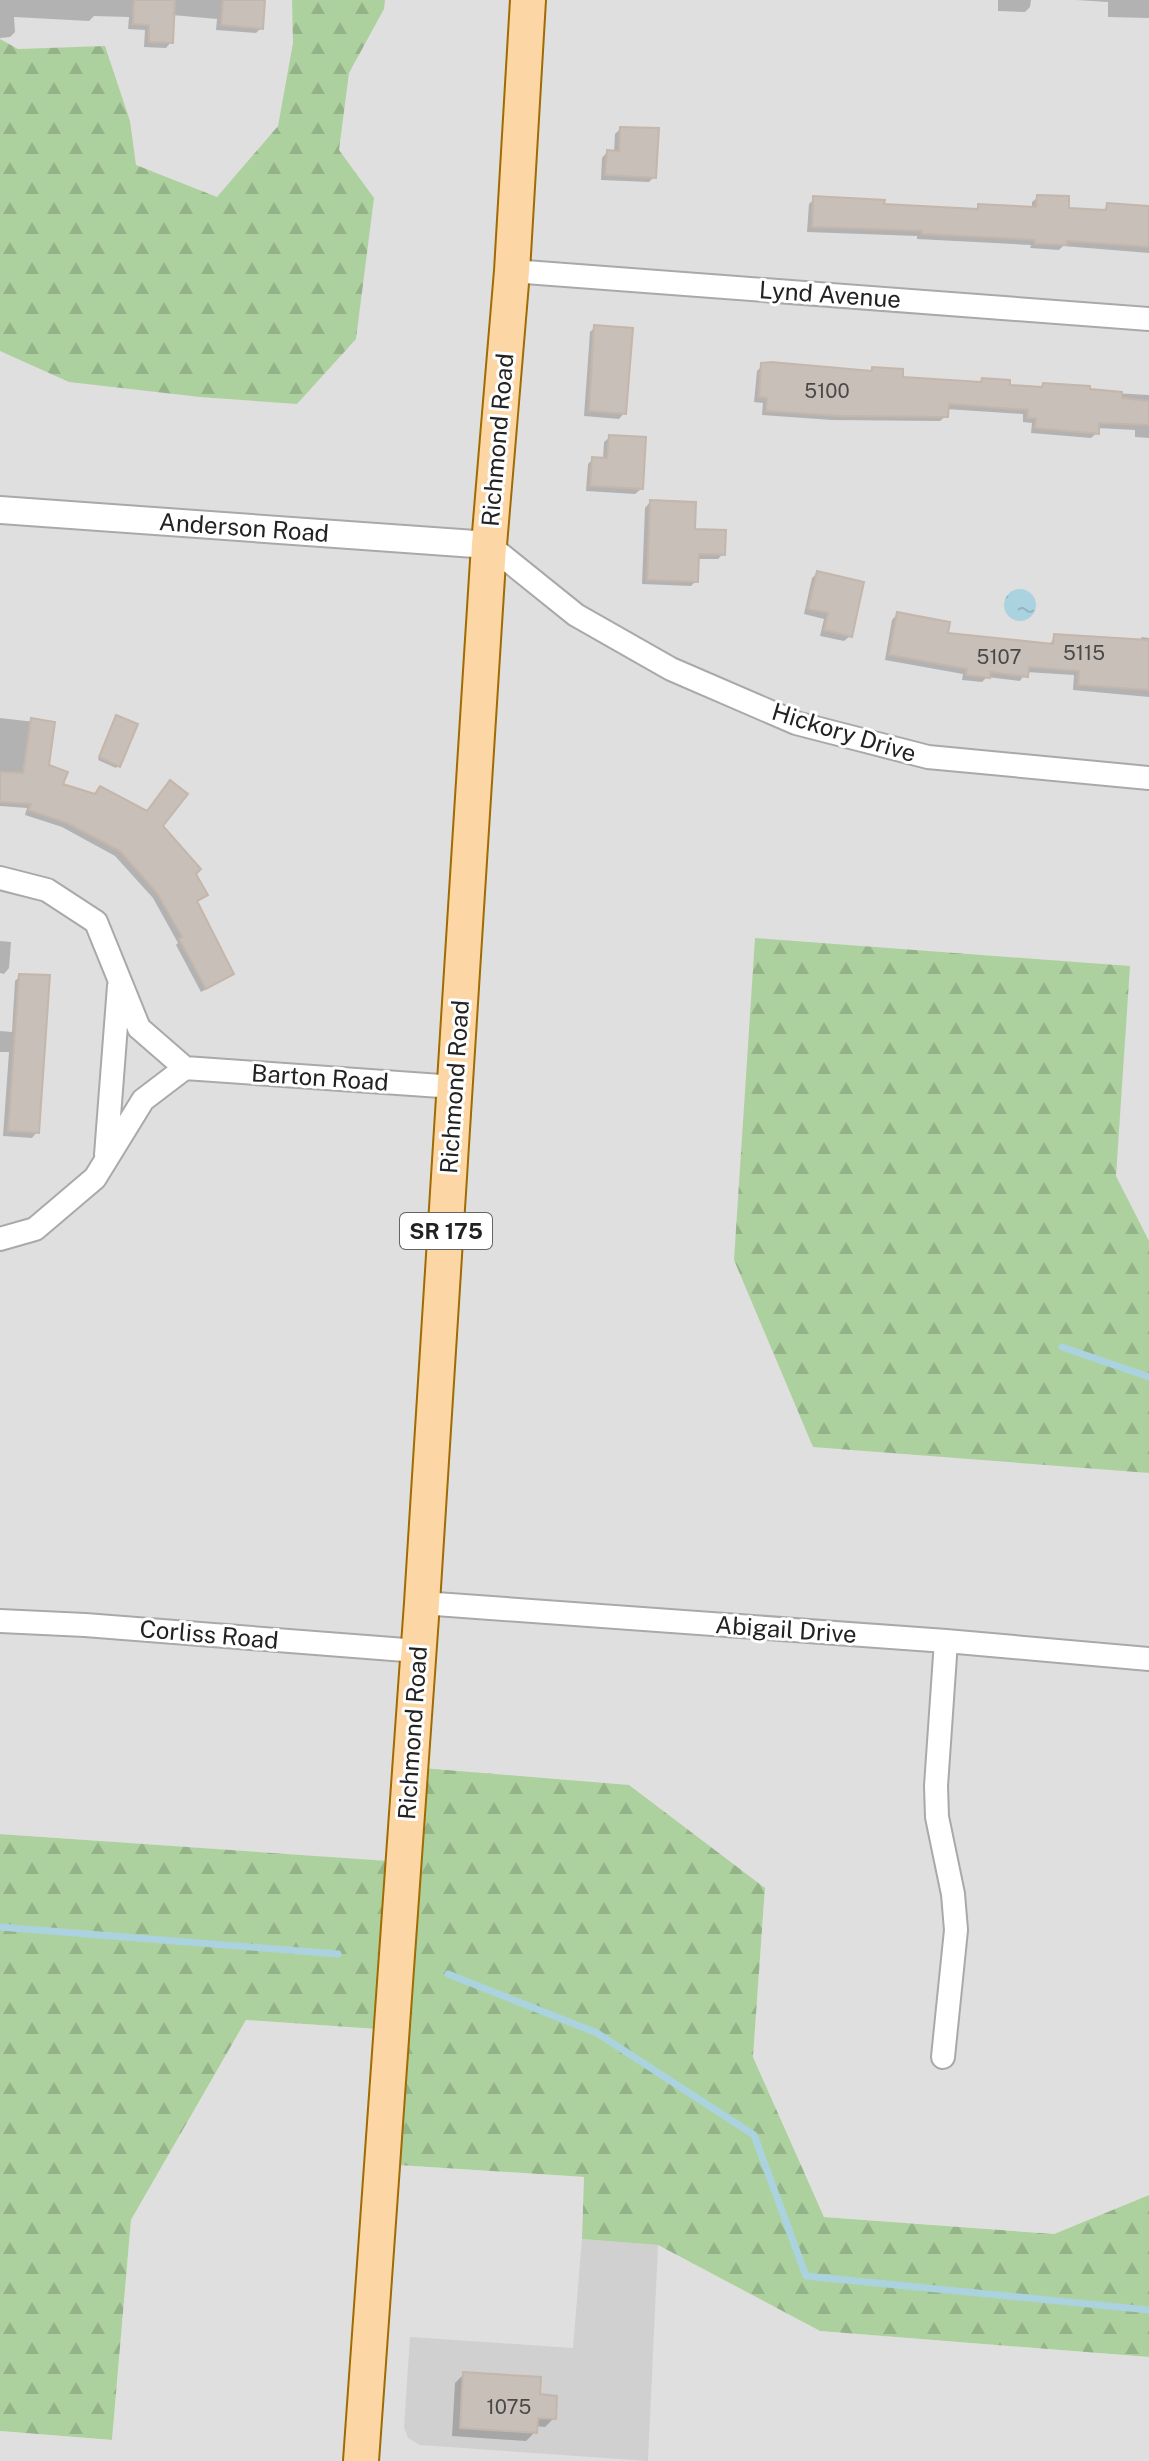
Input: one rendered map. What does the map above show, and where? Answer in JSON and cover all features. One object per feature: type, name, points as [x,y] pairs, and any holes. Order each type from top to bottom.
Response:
[{"type":"main road","name":"Richmond Road","points":[[361,2461],[422,1603],[489,545],[512,271],[528,0]]},
{"type":"street","name":"Lynd Avenue","points":[[512,271],[1149,319]]},
{"type":"street","name":"Anderson Road","points":[[0,510],[489,545]]},
{"type":"street","name":"Hickory Drive","points":[[489,545],[576,615],[671,669],[796,723],[928,757],[1149,778]]},
{"type":"street","points":[[0,878],[47,890],[96,922],[139,1028],[185,1068],[143,1100],[95,1178],[35,1229],[0,1239]]},
{"type":"street","points":[[106,1161],[120,980]]},
{"type":"street","name":"Barton Road","points":[[185,1068],[455,1087]]},
{"type":"street","name":"Abigail Drive","points":[[422,1603],[1149,1659]]},
{"type":"street","name":"Corliss Road","points":[[0,1621],[418,1651]]},
{"type":"street","points":[[943,2057],[956,1930],[953,1894],[937,1817],[936,1786],[946,1641]]},
{"type":"shaded area","points":[[0,0],[1149,0],[1149,2195],[1054,2234],[824,2217],[753,2057],[765,1888],[0,1834]]},
{"type":"shaded area","points":[[246,2020],[391,2030],[382,2164],[584,2177],[658,2245],[820,2331],[1149,2357],[1149,2461],[0,2461],[0,2431],[112,2440],[131,2220]]},
{"type":"shaded area","points":[[582,2239],[658,2245],[648,2461],[420,2445],[408,2438],[404,2427],[410,2337],[573,2348]]},
{"type":"green space","points":[[292,0],[385,0],[384,9],[349,73],[339,150],[374,198],[356,339],[297,404],[69,382],[0,351],[0,39],[18,49],[105,46],[130,121],[136,165],[217,197],[278,126],[293,43]]},
{"type":"green space","points":[[755,938],[1130,966],[1116,1176],[1149,1241],[1149,1473],[813,1447],[734,1260]]},
{"type":"green space","points":[[410,1767],[629,1785],[765,1888],[753,2057],[824,2217],[1054,2234],[1149,2195],[1149,2357],[820,2331],[658,2245],[582,2239],[584,2177],[382,2164],[391,2030],[246,2020],[131,2220],[112,2440],[0,2431],[0,1834],[403,1862]]},
{"type":"water","points":[[1020,589],[1032,593],[1036,605],[1032,617],[1020,621],[1008,617],[1004,605],[1008,593]]},
{"type":"building","points":[[134,0],[175,0],[173,43],[149,42],[149,25],[133,24]]},
{"type":"building","points":[[223,0],[265,0],[263,29],[221,25]]},
{"type":"building","points":[[620,127],[659,128],[656,178],[605,175],[607,150],[619,151]]},
{"type":"building","points":[[1037,195],[1069,196],[1069,208],[1106,210],[1107,203],[1149,206],[1149,247],[1067,241],[1067,245],[1035,244],[1035,240],[922,234],[922,231],[812,227],[813,196],[978,209],[978,204],[1036,207]]},
{"type":"building","points":[[594,325],[633,328],[626,414],[589,411]]},
{"type":"building","points":[[761,363],[872,371],[872,367],[903,369],[903,377],[981,382],[982,378],[1010,380],[1010,385],[1042,387],[1043,383],[1090,386],[1090,389],[1122,392],[1122,398],[1149,401],[1149,425],[1099,423],[1099,434],[1035,428],[1036,418],[1027,418],[1028,410],[949,404],[948,417],[839,416],[766,411],[767,398],[759,397]]},
{"type":"building","points":[[609,435],[646,437],[643,489],[590,486],[592,457],[607,458]]},
{"type":"building","points":[[650,500],[696,502],[695,529],[726,530],[725,555],[699,554],[698,582],[647,580]]},
{"type":"building","points":[[817,571],[864,582],[852,637],[824,630],[828,613],[808,609]]},
{"type":"building","points":[[897,612],[950,622],[948,633],[1053,644],[1054,634],[1149,640],[1149,690],[1078,685],[1079,671],[1029,667],[1028,677],[990,672],[990,678],[966,675],[967,669],[889,655]]},
{"type":"building","points":[[116,715],[138,724],[120,767],[99,757]]},
{"type":"building","points":[[31,718],[55,722],[49,765],[68,772],[63,784],[95,794],[100,786],[147,811],[170,780],[188,794],[163,826],[201,869],[196,874],[208,895],[197,901],[234,974],[206,989],[157,893],[120,851],[67,823],[28,810],[31,804],[0,802],[0,772],[23,773]]},
{"type":"building","points":[[19,974],[50,975],[39,1133],[8,1131]]},
{"type":"building","points":[[463,2372],[541,2377],[540,2394],[557,2396],[556,2419],[538,2418],[537,2433],[460,2428]]},
{"type":"waterway","points":[[1062,1347],[1149,1377]]},
{"type":"waterway","points":[[0,1927],[338,1954]]},
{"type":"waterway","points":[[448,1974],[597,2033],[754,2135],[806,2276],[1149,2310]]}]
